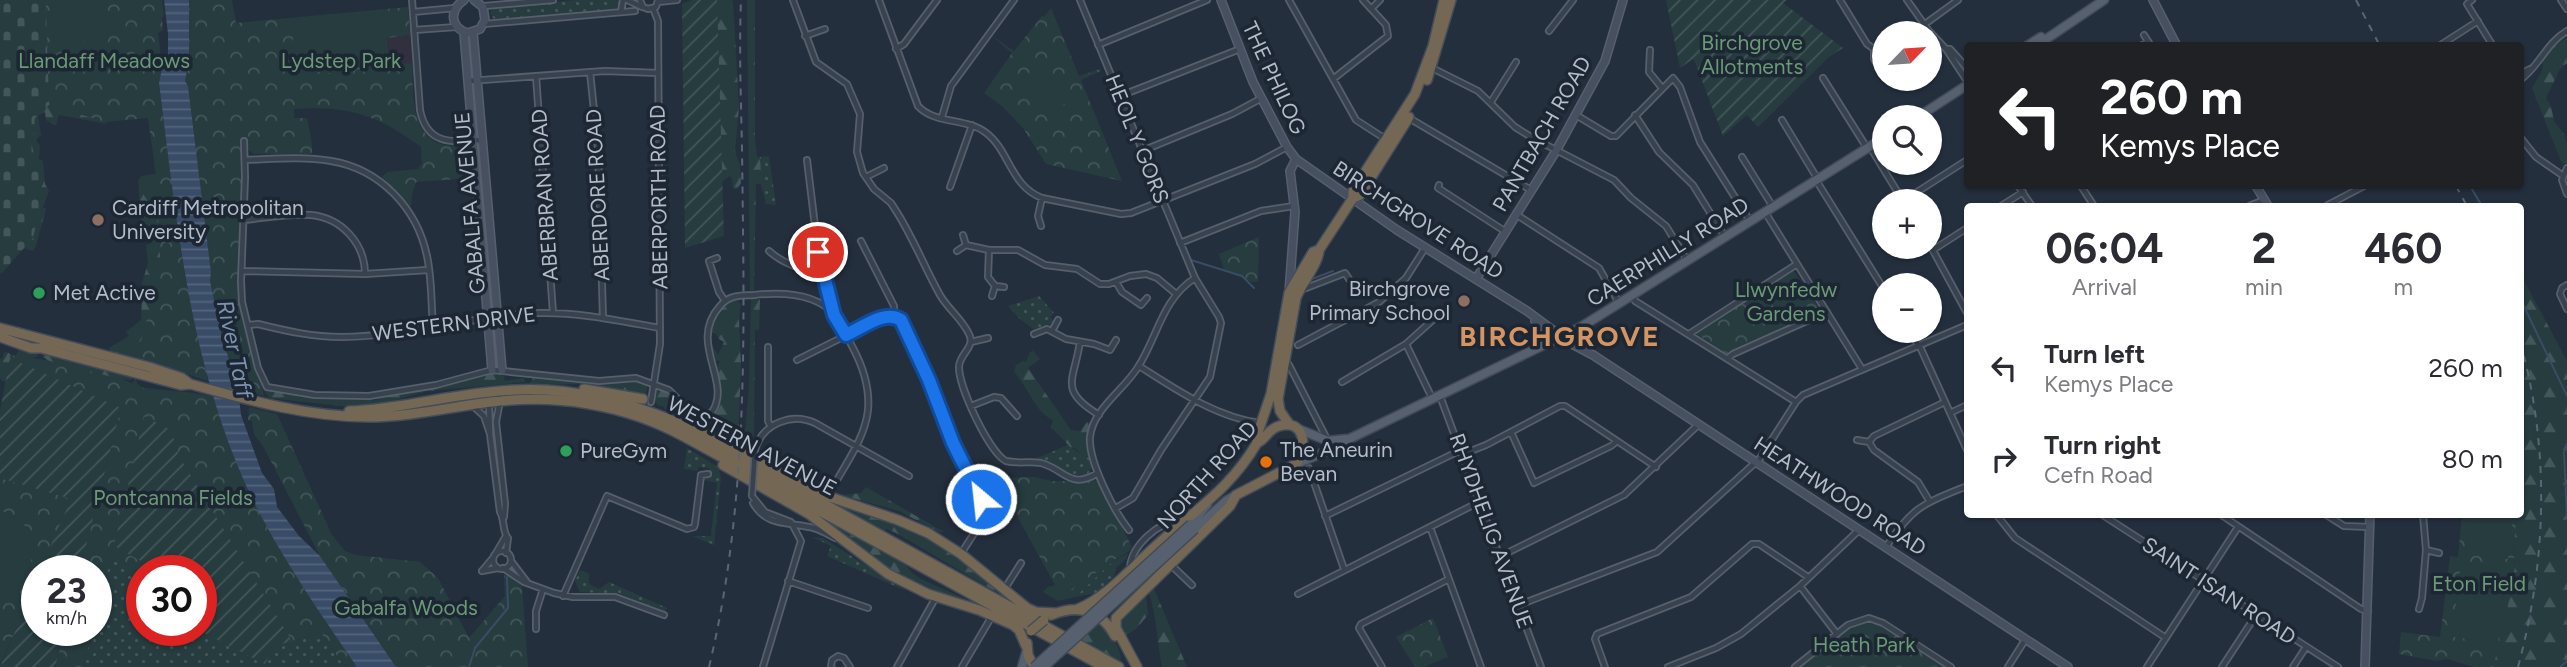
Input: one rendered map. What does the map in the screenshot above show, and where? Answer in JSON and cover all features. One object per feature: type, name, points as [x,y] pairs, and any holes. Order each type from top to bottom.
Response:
[{"type":"highway","points":[[1296,464],[1304,446],[1302,436],[1278,405],[1294,294],[1319,256],[1319,250],[1353,198],[1353,191],[1387,140],[1421,80],[1431,53],[1444,0]]},
{"type":"highway","points":[[1353,198],[1360,195],[1408,118],[1432,68],[1451,0]]},
{"type":"highway","points":[[1257,440],[1274,382],[1294,294],[1313,252],[1319,250]]},
{"type":"highway","name":"WESTERN AVENUE","points":[[0,328],[149,367],[182,378],[190,384]]},
{"type":"highway","name":"WESTERN AVENUE","points":[[0,337],[31,348],[41,348],[250,400],[330,413],[555,391],[599,397],[657,419],[1104,667]]},
{"type":"highway","points":[[555,391],[584,389],[647,400],[663,430],[809,514],[888,574],[936,597],[992,615],[1016,627],[1034,667]]},
{"type":"highway","name":"WESTERN AVENUE","points":[[499,396],[568,401],[676,422],[1122,666]]},
{"type":"highway","name":"WESTERN AVENUE","points":[[330,413],[338,416],[384,416],[471,405],[488,398]]},
{"type":"highway","points":[[676,422],[686,422],[839,501],[907,523],[961,554],[1003,591],[1033,611],[1055,613],[1078,608],[1096,601],[1103,594]]},
{"type":"highway","name":"NORTH ROAD","points":[[1103,594],[1130,569],[1189,525],[1237,473],[1257,440],[1273,428],[1292,426]]},
{"type":"highway","name":"NORTH ROAD","points":[[1236,495],[1296,464]]},
{"type":"highway","points":[[1137,667],[1116,628],[1116,618],[1230,506],[1236,495]]},
{"type":"highway","points":[[1137,667],[1124,653],[1111,621],[1115,612],[1168,565]]},
{"type":"highway","points":[[1012,597],[1036,608],[1053,609],[1089,601],[1103,594]]},
{"type":"highway","points":[[1078,608],[1095,614],[1112,629]]},
{"type":"highway","points":[[1026,648],[1031,631],[1055,613]]},
{"type":"highway","points":[[1122,666],[1124,653]]},
{"type":"main road","points":[[2041,42],[2104,0]]},
{"type":"main road","points":[[2035,42],[2048,36]]},
{"type":"main road","points":[[1935,105],[1964,85]]},
{"type":"main road","name":"CAERPHILLY ROAD","points":[[1296,464],[1341,445],[1564,336],[1620,304],[1872,145]]},
{"type":"main road","name":"CAERPHILLY ROAD","points":[[1292,426],[1328,441],[1349,439]]},
{"type":"main road","name":"NORTH ROAD","points":[[1034,667],[1189,525],[1236,495]]},
{"type":"main road","name":"NORTH ROAD","points":[[1044,667],[1189,525]]},
{"type":"main road","points":[[1022,667],[1026,648]]},
{"type":"street","points":[[412,0],[420,110],[424,124],[434,136],[444,140],[478,140]]},
{"type":"street","points":[[413,12],[454,8],[463,0]]},
{"type":"street","points":[[474,0],[483,7],[486,16],[484,24]]},
{"type":"street","points":[[483,7],[553,0]]},
{"type":"street","points":[[621,12],[625,0],[653,8],[658,1],[677,0]]},
{"type":"street","points":[[640,0],[643,7]]},
{"type":"street","points":[[793,0],[816,62],[845,81],[860,114],[857,152],[866,177],[898,214],[941,296],[968,332],[971,342]]},
{"type":"street","points":[[878,0],[918,106],[923,112],[972,125],[991,138],[1019,183],[1042,198],[1126,214],[1255,164],[1287,147]]},
{"type":"street","points":[[896,49],[904,44],[937,0]]},
{"type":"street","points":[[942,117],[951,86],[1014,0]]},
{"type":"street","name":"HEOL Y GORS","points":[[1080,0],[1195,278],[1221,323],[1211,374],[1133,498],[1116,508]]},
{"type":"street","points":[[1098,45],[1207,0]]},
{"type":"street","name":"THE PHILOG","points":[[1221,0],[1262,99],[1296,159],[1290,171],[1294,206],[1294,294]]},
{"type":"street","points":[[1289,0],[1356,120],[1387,140]]},
{"type":"street","points":[[1333,79],[1386,39],[1388,29],[1363,0]]},
{"type":"street","points":[[1371,9],[1380,0]]},
{"type":"street","points":[[1549,31],[1573,0]]},
{"type":"street","name":"PANTBACH ROAD","points":[[1476,279],[1556,151],[1608,55],[1623,0]]},
{"type":"street","points":[[1840,0],[1865,41],[1872,46]]},
{"type":"street","points":[[1908,0],[1923,21]]},
{"type":"street","points":[[1929,21],[1958,0]]},
{"type":"street","points":[[2152,0],[2175,42]]},
{"type":"street","points":[[2561,0],[2567,9]]},
{"type":"street","points":[[2469,2],[2491,42]]},
{"type":"street","points":[[454,8],[453,19],[456,27],[464,33],[474,32],[484,24],[635,11]]},
{"type":"street","name":"ABERPORTH ROAD","points":[[647,400],[654,385],[660,353],[658,21],[653,8]]},
{"type":"street","points":[[2445,42],[2478,21]]},
{"type":"street","points":[[414,30],[456,27]]},
{"type":"street","points":[[805,36],[825,29]]},
{"type":"street","points":[[2524,76],[2549,46],[2567,31]]},
{"type":"street","name":"GABALFA AVENUE","points":[[473,81],[474,32]]},
{"type":"street","name":"GABALFA AVENUE","points":[[464,33],[473,81],[493,317],[502,370]]},
{"type":"street","points":[[2144,35],[2148,42]]},
{"type":"street","points":[[2452,37],[2455,42]]},
{"type":"street","points":[[1942,44],[1964,78]]},
{"type":"street","points":[[1120,96],[1240,49]]},
{"type":"street","points":[[1946,49],[1950,49],[1964,65]]},
{"type":"street","points":[[1650,50],[1649,72],[1661,88]]},
{"type":"street","points":[[1491,102],[1516,62]]},
{"type":"street","points":[[1432,68],[1470,85],[1522,132],[1614,180],[1631,198],[1666,226],[1687,261]]},
{"type":"street","points":[[2524,72],[2530,69]]},
{"type":"street","points":[[473,81],[590,72],[658,73]]},
{"type":"street","name":"ABERDORE ROAD","points":[[590,72],[598,149],[603,318]]},
{"type":"street","name":"ABERBRAN ROAD","points":[[536,76],[554,313]]},
{"type":"street","points":[[1576,115],[1611,136],[1616,136],[1673,78],[1681,87],[1700,142],[1750,221]]},
{"type":"street","points":[[1823,78],[1895,189]]},
{"type":"street","points":[[1142,151],[1262,99]]},
{"type":"street","points":[[1635,115],[1659,152],[1693,185],[1725,237]]},
{"type":"street","points":[[1408,118],[1532,190]]},
{"type":"street","points":[[1782,120],[1874,273]]},
{"type":"street","points":[[950,187],[972,125]]},
{"type":"street","points":[[244,141],[242,302],[262,380],[272,389],[330,397],[369,397],[502,370],[599,381],[636,379],[669,390],[696,417],[712,412],[716,405],[719,391],[708,351],[709,332],[715,313],[725,301],[738,295],[791,294],[815,301],[834,315]]},
{"type":"street","points":[[2524,143],[2536,157],[2562,175]]},
{"type":"street","points":[[1742,157],[1773,207]]},
{"type":"street","points":[[245,159],[324,160],[355,167],[372,175],[395,195],[411,214],[424,246],[433,326]]},
{"type":"street","name":"BIRCHGROVE ROAD","points":[[1296,159],[1425,248],[1564,336]]},
{"type":"street","points":[[807,160],[821,270],[834,315],[862,366],[868,391],[867,418],[855,446],[833,487],[819,492]]},
{"type":"street","points":[[1922,189],[1964,162]]},
{"type":"street","points":[[866,177],[884,168]]},
{"type":"street","points":[[2567,168],[2562,175],[2567,194]]},
{"type":"street","points":[[1439,185],[1438,188],[1506,232]]},
{"type":"street","points":[[2020,189],[2030,203]]},
{"type":"street","points":[[2332,203],[2358,189]]},
{"type":"street","points":[[2006,203],[2023,192]]},
{"type":"street","points":[[1041,226],[1038,216],[1042,198]]},
{"type":"street","points":[[1180,243],[1257,212],[1294,206]]},
{"type":"street","points":[[1765,212],[1862,369]]},
{"type":"street","points":[[244,220],[305,215],[325,220],[345,231],[355,241],[363,254],[365,274]]},
{"type":"street","points":[[1517,215],[1599,268],[1620,304]]},
{"type":"street","points":[[1942,242],[1964,230]]},
{"type":"street","points":[[963,235],[966,245]]},
{"type":"street","points":[[861,241],[894,306],[894,316]]},
{"type":"street","points":[[957,251],[966,245],[989,250],[1018,250],[1045,265],[1077,269],[1100,284],[1146,275],[1157,278],[1175,293]]},
{"type":"street","points":[[1298,345],[1376,303],[1406,278],[1425,248]]},
{"type":"street","points":[[989,250],[987,273],[995,286],[992,296]]},
{"type":"street","points":[[769,251],[804,269],[821,270]]},
{"type":"street","points":[[717,258],[709,261],[719,292],[725,301]]},
{"type":"street","points":[[1938,259],[1964,307]]},
{"type":"street","points":[[1689,334],[1797,264]]},
{"type":"street","points":[[242,271],[365,274],[428,270]]},
{"type":"street","points":[[1294,294],[1345,273],[1349,279]]},
{"type":"street","points":[[1306,276],[1315,284]]},
{"type":"street","points":[[1129,530],[1093,461],[1090,442],[1092,429],[1099,415],[1139,366],[1175,293],[1195,278]]},
{"type":"street","points":[[1116,282],[1122,292],[1142,305]]},
{"type":"street","points":[[2567,285],[2560,292],[2567,309]]},
{"type":"street","points":[[995,286],[1004,287]]},
{"type":"street","points":[[1632,296],[1796,402]]},
{"type":"street","points":[[1138,311],[1147,298]]},
{"type":"street","points":[[1728,358],[1827,312]]},
{"type":"street","name":"WESTERN DRIVE","points":[[248,325],[258,324],[299,334],[332,337],[382,334],[493,317],[554,313],[660,328]]},
{"type":"street","points":[[797,360],[885,317],[894,316],[901,320],[953,443],[983,503],[982,517],[961,554]]},
{"type":"street","name":"GABALFA AVENUE","points":[[492,370],[493,317]]},
{"type":"street","points":[[1342,382],[1406,344],[1436,317]]},
{"type":"street","points":[[1052,331],[1058,320]]},
{"type":"street","points":[[1519,605],[1657,552],[1756,462],[1803,394],[1964,326]]},
{"type":"street","points":[[1034,334],[1044,328],[1066,339],[1110,350]]},
{"type":"street","name":"HEATHWOOD ROAD","points":[[1564,336],[1577,341],[1593,355],[2068,667]]},
{"type":"street","points":[[988,338],[971,342],[961,358],[959,369],[971,406],[994,449],[1006,461],[1040,463],[1075,480],[1088,479],[1098,473]]},
{"type":"street","points":[[1107,356],[1116,340]]},
{"type":"street","points":[[1080,342],[1072,388],[1079,402],[1099,415]]},
{"type":"street","points":[[1917,343],[1964,443]]},
{"type":"street","name":"RHYDHELIG AVENUE","points":[[1406,344],[1436,397],[1462,452],[1541,667]]},
{"type":"street","points":[[768,347],[768,421],[771,427]]},
{"type":"street","points":[[1289,365],[1328,441]]},
{"type":"street","points":[[1139,366],[1194,400],[1245,420],[1263,423]]},
{"type":"street","points":[[1283,377],[1295,376]]},
{"type":"street","points":[[499,396],[496,422],[505,504],[503,518]]},
{"type":"street","points":[[971,406],[997,397],[1005,400],[1017,416]]},
{"type":"street","points":[[488,398],[500,512],[509,543],[506,553],[517,572],[527,582]]},
{"type":"street","points":[[1869,442],[1874,436],[1945,402]]},
{"type":"street","points":[[471,405],[484,416],[490,434]]},
{"type":"street","points":[[1325,516],[1511,432],[1560,406],[1565,406],[1656,467]]},
{"type":"street","points":[[1950,413],[1964,406]]},
{"type":"street","points":[[853,548],[814,528],[774,522],[756,508],[752,496],[755,450],[760,436],[771,427],[796,418],[808,420],[909,476]]},
{"type":"street","points":[[1245,420],[1254,429],[1257,440]]},
{"type":"street","points":[[1501,556],[1624,495],[1699,424]]},
{"type":"street","points":[[1312,434],[1319,425]]},
{"type":"street","points":[[1511,432],[1534,483],[1616,442]]},
{"type":"street","points":[[1857,440],[1869,442],[1874,450],[1917,482],[1930,502]]},
{"type":"street","points":[[1309,468],[1344,569]]},
{"type":"street","points":[[563,596],[607,496],[687,529],[695,524],[701,475],[708,474]]},
{"type":"street","points":[[833,487],[839,501]]},
{"type":"street","points":[[1886,547],[1905,520],[1919,507],[1964,487]]},
{"type":"street","points":[[1298,594],[1481,501]]},
{"type":"street","points":[[1999,518],[2015,538],[2166,638]]},
{"type":"street","name":"SAINT ISAN ROAD","points":[[2107,518],[2338,667]]},
{"type":"street","points":[[2226,518],[2361,609],[2368,611]]},
{"type":"street","points":[[2331,518],[2344,526],[2370,527]]},
{"type":"street","points":[[2365,667],[2370,518]]},
{"type":"street","points":[[2419,609],[2426,550],[2423,518]]},
{"type":"street","points":[[762,667],[800,547],[799,536],[793,525]]},
{"type":"street","points":[[1430,527],[1481,667]]},
{"type":"street","points":[[2147,667],[2239,527]]},
{"type":"street","points":[[799,536],[807,529],[814,528]]},
{"type":"street","points":[[1668,667],[1734,638],[1800,586],[1859,530]]},
{"type":"street","points":[[506,536],[482,571],[501,568],[508,565],[510,560]]},
{"type":"street","points":[[1605,667],[1595,639],[1597,634],[1691,597],[1752,544],[1759,544],[1808,577]]},
{"type":"street","points":[[2426,550],[2439,553]]},
{"type":"street","points":[[495,555],[506,553]]},
{"type":"street","points":[[495,555],[494,564],[527,582],[563,596],[615,597],[664,615]]},
{"type":"street","points":[[1003,591],[1021,563]]},
{"type":"street","points":[[1168,565],[1192,585]]},
{"type":"street","points":[[1382,667],[1359,628],[1361,624],[1450,579]]},
{"type":"street","points":[[788,581],[868,608]]},
{"type":"street","points":[[1800,586],[1837,634]]},
{"type":"street","points":[[536,629],[536,611],[544,589]]},
{"type":"street","points":[[897,667],[936,597]]},
{"type":"street","points":[[962,667],[992,615]]},
{"type":"street","points":[[2222,667],[2256,615]]},
{"type":"street","points":[[1795,667],[1858,620],[1874,619],[1951,667]]},
{"type":"street","points":[[2008,667],[2025,639]]},
{"type":"street","points":[[2293,667],[2306,647]]},
{"type":"street","points":[[831,667],[832,660],[837,656],[844,658],[850,667]]},
{"type":"shaded area","points":[[410,35],[412,63],[389,65],[387,37]]},
{"type":"green space","points":[[0,0],[46,0],[49,105],[35,118],[32,146],[43,193],[33,238],[2,273],[0,273]]},
{"type":"green space","points":[[38,0],[48,0],[107,124],[59,115],[56,125],[53,125],[46,120],[45,112],[38,116],[41,135],[36,140],[40,146],[39,159],[43,161],[45,184],[49,191],[33,251],[23,248],[31,158]]},
{"type":"green space","name":"Llandaff Meadows","points":[[46,0],[162,0],[163,30],[158,33],[162,68],[159,83],[185,276],[208,381],[151,362],[113,353],[141,341],[160,273],[156,175],[148,118],[105,122],[49,105]]},
{"type":"green space","points":[[52,0],[105,0],[108,40],[55,44]]},
{"type":"green space","name":"Lydstep Park","points":[[189,0],[232,0],[236,23],[408,7],[410,35],[387,38],[389,64],[412,63],[416,111],[425,132],[444,145],[461,146],[470,151],[472,178],[416,182],[411,207],[382,177],[387,172],[418,169],[422,163],[421,147],[391,127],[362,114],[331,109],[294,109],[294,118],[307,118],[312,154],[254,154],[247,149],[246,139],[243,139],[238,276],[240,305],[264,396],[238,389],[222,337],[210,281],[188,86],[185,81],[189,60]]},
{"type":"green space","points":[[577,0],[620,0],[620,9],[495,21],[490,13],[493,7]]},
{"type":"green space","points":[[692,0],[717,0],[724,236],[685,248],[682,4]]},
{"type":"green space","points":[[713,0],[733,2],[739,107],[735,152],[740,165],[741,183],[737,189],[733,189],[732,178],[729,176],[717,186],[713,103],[720,92],[716,82]]},
{"type":"green space","points":[[747,0],[755,0],[755,138],[761,172],[761,184],[756,184],[754,291],[750,293]]},
{"type":"green space","name":"Birchgrove Allotments","points":[[1666,0],[1787,0],[1783,3],[1843,48],[1829,57],[1758,127],[1747,115],[1723,136],[1695,62],[1693,59],[1680,68]]},
{"type":"green space","points":[[1051,8],[1079,76],[1100,69],[1101,71],[1081,80],[1122,181],[1046,164],[1023,128],[1003,107],[984,93],[1012,53],[992,36],[1014,51]]},
{"type":"green space","name":"Lydstep Park","points":[[381,13],[386,64],[352,68],[352,71],[345,69],[345,73],[295,73],[292,21]]},
{"type":"green space","points":[[2567,37],[2567,63],[2560,69],[2546,98],[2554,121],[2564,134],[2567,144],[2567,163],[2562,164],[2532,88],[2542,71],[2543,61],[2554,47]]},
{"type":"green space","points":[[1040,65],[1067,102],[1046,117],[1019,80]]},
{"type":"green space","points":[[769,156],[776,205],[766,204],[759,177],[760,157]]},
{"type":"green space","points":[[160,173],[189,307],[152,361],[143,365],[136,360],[136,354],[131,353],[128,358],[111,354],[109,348],[129,336],[126,332],[141,320],[142,297],[139,293],[148,263],[146,245],[151,243],[151,229],[141,225],[138,180],[142,176]]},
{"type":"green space","points":[[1259,237],[1258,282],[1224,270],[1219,254]]},
{"type":"green space","name":"Llwynfedw Gardens","points":[[1793,270],[1819,308],[1817,314],[1727,354],[1695,333]]},
{"type":"green space","points":[[1792,280],[1807,305],[1783,321],[1767,296]]},
{"type":"green space","points":[[2524,280],[2567,361],[2567,667],[2493,667],[2515,563],[2513,548],[2517,518],[2524,518]]},
{"type":"green space","points":[[1039,296],[1054,313],[1050,317],[1055,323],[1033,329],[1008,306]]},
{"type":"green space","points":[[739,297],[741,364],[738,442],[728,441],[713,433],[717,424],[710,416],[716,409],[720,396],[715,371],[720,361],[712,360],[709,350],[713,347],[718,355],[724,342],[716,334],[709,332],[720,310]]},
{"type":"green space","points":[[751,299],[760,299],[759,330],[755,330],[754,439],[751,449],[744,445],[749,387]]},
{"type":"green space","points":[[20,348],[39,352],[37,357],[28,358],[49,361],[42,356],[48,353],[133,374],[131,380],[123,379],[130,386],[136,378],[142,388],[2,381],[0,359],[3,358],[3,353],[7,352],[15,357]]},
{"type":"green space","points":[[1033,351],[1040,359],[1028,368],[1071,430],[1080,431],[1090,422],[1087,441],[1090,455],[1081,455],[1051,427],[1053,420],[1036,405],[1014,372],[1016,365],[1026,362]]},
{"type":"green space","name":"Pontcanna Fields","points":[[10,355],[50,361],[124,380],[144,388],[213,397],[252,498],[290,564],[357,667],[345,667],[321,633],[274,646],[265,664],[217,640],[217,555],[126,555],[126,565],[112,554],[84,555],[121,408],[10,358]]},
{"type":"green space","points":[[10,358],[121,408],[84,555],[47,555],[71,499],[0,478],[0,411]]},
{"type":"green space","points":[[258,371],[268,386],[297,392],[300,398],[337,396],[373,401],[392,394],[447,383],[461,383],[468,378],[490,373],[504,376],[505,381],[522,378],[526,382],[427,391],[385,403],[341,406],[270,398],[260,386],[255,373]]},
{"type":"green space","points":[[535,375],[626,379],[648,384],[645,396],[583,384],[529,385]]},
{"type":"green space","points":[[655,387],[666,390],[695,418],[709,420],[712,428],[710,431],[665,410],[663,406],[658,406],[654,399]]},
{"type":"green space","name":"Gabalfa Woods","points":[[249,407],[277,414],[332,535],[345,551],[356,555],[420,562],[438,578],[469,638],[505,596],[504,575],[522,586],[528,667],[396,667],[320,556],[263,446],[254,434],[252,421],[248,420]]},
{"type":"green space","points":[[144,416],[171,430],[179,456],[292,641],[274,646],[265,664],[217,640],[217,555],[130,555],[114,546]]},
{"type":"green space","points":[[1068,445],[1090,458],[1093,466],[1088,474],[1075,475],[1037,458]]},
{"type":"green space","points":[[687,448],[718,467],[721,477],[714,545],[692,536],[711,536],[717,483],[704,480],[711,477],[709,468],[698,467],[698,471],[684,469]]},
{"type":"green space","points":[[1034,477],[1077,483],[1093,480],[1099,482],[1132,547],[1067,593],[1055,585],[996,478]]},
{"type":"green space","points":[[0,478],[72,499],[48,555],[21,555],[21,618],[0,665]]},
{"type":"green space","points":[[866,487],[944,532],[939,532],[899,511],[842,495],[861,493]]},
{"type":"green space","points":[[824,499],[892,521],[931,539],[1008,599],[896,533],[887,529],[882,532]]},
{"type":"green space","points":[[0,510],[26,527],[33,542],[33,550],[32,555],[21,555],[19,584],[0,599]]},
{"type":"green space","points":[[811,511],[902,560],[912,573],[921,579],[1001,615],[907,581],[875,561]]},
{"type":"green space","name":"Eton Field","points":[[2462,518],[2517,518],[2513,548],[2515,567],[2499,655],[2496,656],[2493,667],[2474,667],[2447,659],[2437,661],[2399,654],[2401,632],[2440,637],[2450,556],[2458,557]]},
{"type":"green space","points":[[2471,518],[2513,518],[2508,559],[2466,554]]},
{"type":"green space","points":[[1122,529],[1132,549],[1111,563],[1075,597],[1058,601],[1043,592],[1056,585]]},
{"type":"green space","points":[[812,537],[823,538],[906,591],[827,556],[831,546]]},
{"type":"green space","points":[[1128,553],[1126,559],[1116,568],[1114,576],[1096,593],[1075,597],[1111,563]]},
{"type":"green space","points":[[111,555],[126,564],[126,646],[217,646],[217,639],[265,663],[273,646],[321,633],[345,667],[83,667],[89,646],[112,646]]},
{"type":"green space","points":[[2461,564],[2507,570],[2498,643],[2452,637]]},
{"type":"green space","points":[[580,570],[589,574],[589,584],[599,589],[609,582],[667,608],[665,611],[620,594],[580,592],[575,581]]},
{"type":"green space","points":[[1152,588],[1187,667],[1162,667],[1149,593]]},
{"type":"green space","points":[[1146,596],[1148,615],[1136,629],[1123,637],[1120,631],[1121,616]]},
{"type":"green space","points":[[21,617],[21,646],[61,646],[55,667],[0,667]]},
{"type":"green space","points":[[1433,618],[1448,657],[1423,667],[1415,667],[1396,637]]},
{"type":"green space","name":"Heath Park","points":[[1867,620],[1876,621],[1948,667],[1797,667],[1852,624]]},
{"type":"green space","points":[[1100,621],[1118,646],[1120,663],[1079,640]]},
{"type":"green space","points":[[61,646],[89,646],[83,667],[55,667]]},
{"type":"water","points":[[164,0],[189,0],[189,60],[185,81],[188,86],[210,281],[222,337],[238,389],[241,415],[262,473],[274,489],[277,507],[299,536],[320,556],[396,667],[357,667],[266,525],[242,476],[224,429],[196,332],[178,233],[159,83],[162,68],[168,63]]},
{"type":"waterway","points":[[2472,189],[2480,203]]},
{"type":"waterway","points":[[1191,260],[1242,276],[1254,288]]},
{"type":"waterway","points":[[1312,279],[1333,271]]},
{"type":"waterway","points":[[2524,306],[2567,396]]},
{"type":"waterway","points":[[2567,444],[2564,453],[2567,517]]},
{"type":"waterway","points":[[469,667],[475,648],[508,608],[507,577]]},
{"type":"waterway","points":[[2560,667],[2567,661]]},
{"type":"railway","points":[[709,667],[732,539],[742,409],[741,0]]},
{"type":"railway","points":[[2356,0],[2378,42]]},
{"type":"railway","points":[[2458,189],[2465,203]]},
{"type":"railway","points":[[2518,667],[2535,586],[2541,504],[2536,422],[2524,357]]},
{"type":"place","name":"Cardiff Metropolitan University","points":[[98,220]]},
{"type":"place","name":"Met Active","points":[[39,293]]},
{"type":"place","name":"Birchgrove Primary School","points":[[1464,301]]},
{"type":"place","name":"PureGym","points":[[566,451]]},
{"type":"place","name":"The Aneurin Bevan","points":[[1266,462]]},
{"type":"district","name":"BIRCHGROVE","points":[[1560,336]]},
{"type":"route","points":[[818,252],[834,315],[846,335],[888,316],[901,320],[929,380],[953,443],[981,499]]},
{"type":"water label","name":"River Taff","points":[[235,349]]}]
